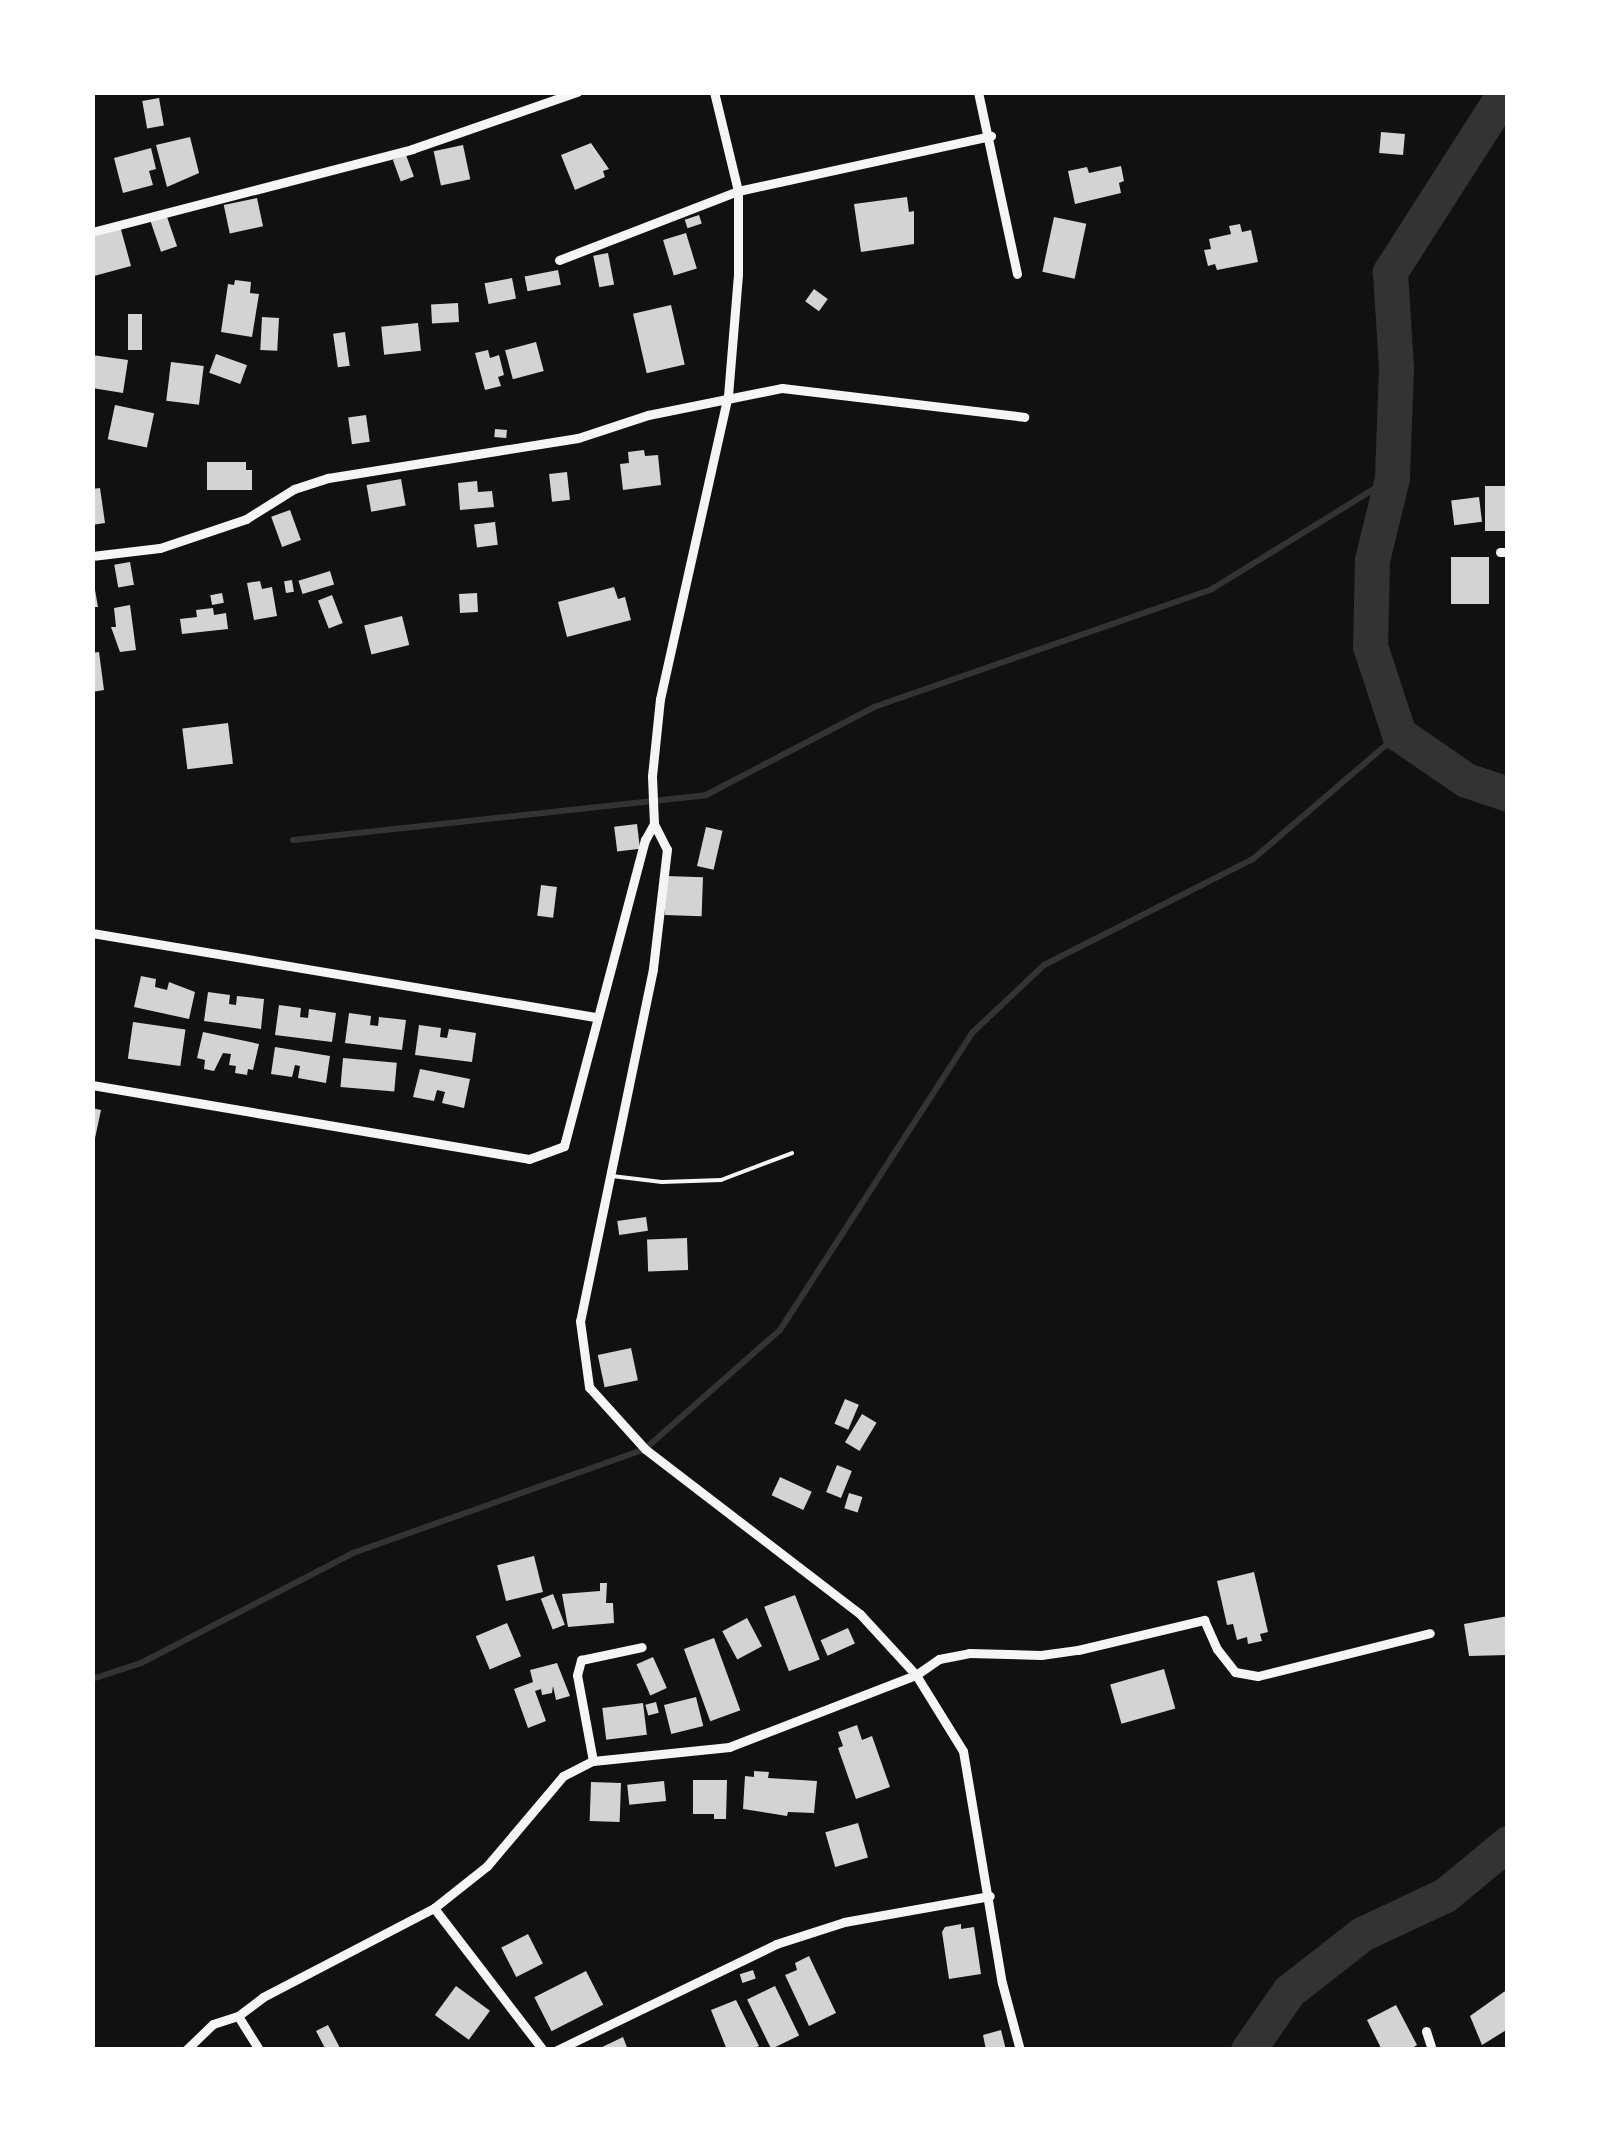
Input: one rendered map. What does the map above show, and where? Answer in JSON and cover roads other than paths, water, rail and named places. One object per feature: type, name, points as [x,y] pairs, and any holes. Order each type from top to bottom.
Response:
[{"type":"street","points":[[92,232],[412,149],[577,92]]},
{"type":"street","points":[[714,92],[738,191],[738,274],[728,396],[660,699],[653,806],[654,824],[667,848],[666,867],[652,970],[580,1321],[590,1387],[645,1449],[860,1614],[916,1675],[963,1751],[1002,1983],[1020,2050]]},
{"type":"street","points":[[978,92],[991,136],[1017,274]]},
{"type":"street","points":[[559,260],[738,191],[991,136]]},
{"type":"street","points":[[92,556],[160,548],[246,519],[294,489],[328,478],[578,438],[728,396],[782,388],[1024,417]]},
{"type":"street","points":[[92,1085],[529,1159],[564,1146],[644,840],[654,824]]},
{"type":"street","points":[[92,933],[595,1017]]},
{"type":"street","points":[[186,2050],[213,2024],[238,2016],[263,1997],[434,1908],[486,1866],[562,1776],[593,1762],[730,1747],[916,1675],[939,1659],[969,1653],[1041,1655],[1078,1650],[1204,1620],[1217,1649],[1235,1672],[1258,1676],[1430,1633]]},
{"type":"street","points":[[593,1762],[578,1675],[581,1660],[642,1647]]},
{"type":"street","points":[[557,2050],[776,1944],[844,1922],[990,1896]]},
{"type":"street","points":[[434,1908],[543,2050]]},
{"type":"street","points":[[238,2016],[259,2050]]},
{"type":"street","points":[[1426,2031],[1432,2050]]},
{"type":"lane","points":[[610,1175],[662,1182],[721,1180],[792,1153]]},
{"type":"waterway","points":[[1505,92],[1390,272],[1396,367],[1392,478],[1372,560],[1370,646],[1399,734],[1466,780],[1508,794]]},
{"type":"waterway","points":[[293,840],[706,795],[874,707],[1212,589],[1392,478]]},
{"type":"waterway","points":[[92,1679],[141,1663],[353,1553],[645,1449],[780,1330],[973,1032],[1044,965],[1253,859],[1399,734]]},
{"type":"waterway","points":[[1248,2050],[1289,1991],[1362,1934],[1445,1895],[1508,1843]]}]
